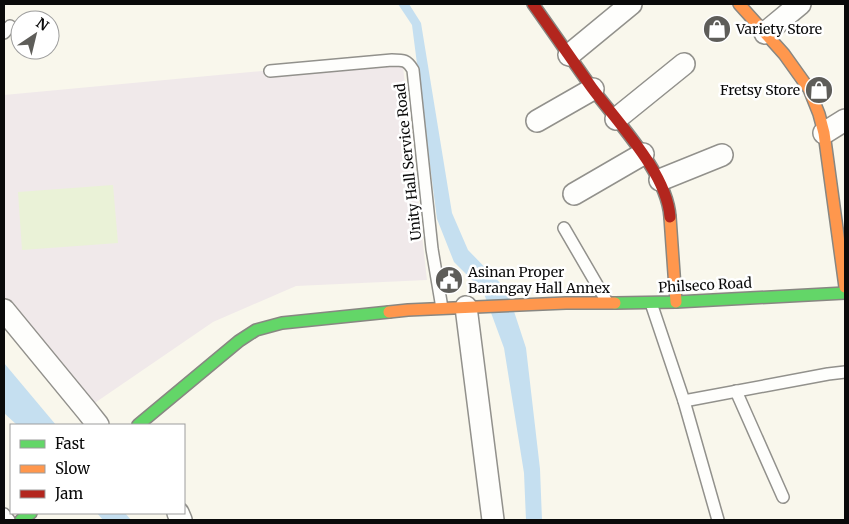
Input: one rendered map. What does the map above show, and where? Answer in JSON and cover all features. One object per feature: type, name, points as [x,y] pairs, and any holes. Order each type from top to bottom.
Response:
[{"type":"street","points":[[533,4],[660,180],[670,211],[676,302]]},
{"type":"street","points":[[568,55],[631,4]]},
{"type":"street","points":[[739,4],[784,54],[808,89],[819,114],[824,133],[845,287]]},
{"type":"street","points":[[765,33],[800,4]]},
{"type":"street","points":[[616,119],[684,64]]},
{"type":"street","points":[[537,121],[593,89]]},
{"type":"street","points":[[824,133],[845,120]]},
{"type":"street","points":[[574,194],[643,154]]},
{"type":"street","points":[[660,180],[722,156]]},
{"type":"street","name":"Philseco Road","points":[[145,423],[227,351],[256,330],[282,323],[442,308],[566,303],[650,303],[845,293]]},
{"type":"street","points":[[475,307],[493,520]]},
{"type":"street","points":[[4,310],[97,424]]},
{"type":"lane","name":"Unity Hall Service Road","points":[[270,71],[392,60],[403,60],[409,63],[413,70],[432,249],[442,308]]},
{"type":"lane","points":[[564,228],[608,304]]},
{"type":"lane","points":[[650,303],[684,401],[718,520]]},
{"type":"lane","points":[[684,401],[845,372]]},
{"type":"lane","points":[[736,391],[783,497]]},
{"type":"lane","points":[[4,514],[9,520]]},
{"type":"shaded area","points":[[402,58],[427,280],[296,286],[213,322],[83,411],[4,303],[4,95]]},
{"type":"green space","points":[[113,185],[118,243],[22,250],[18,192]]},
{"type":"water","points":[[398,4],[409,4],[421,23],[452,213],[468,250],[507,290],[526,348],[540,469],[542,520],[526,520],[524,473],[504,348],[483,291],[454,262],[437,219],[412,25]]},
{"type":"water","points":[[4,363],[55,424],[16,424],[4,413]]},
{"type":"water","points":[[98,514],[126,514],[131,520],[103,520]]},
{"type":"traffic: fast","points":[[615,303],[676,302],[845,293]]},
{"type":"traffic: fast","points":[[139,424],[239,341],[256,330],[282,323],[389,312]]},
{"type":"traffic: fast","points":[[21,520],[30,514]]},
{"type":"traffic: slow","points":[[739,4],[784,54],[809,89],[819,114],[824,133],[845,287]]},
{"type":"traffic: slow","points":[[670,217],[676,302]]},
{"type":"traffic: slow","points":[[389,312],[566,303],[615,303]]},
{"type":"traffic: jam","points":[[533,4],[592,88],[651,166],[667,200],[670,217]]},
{"type":"place","name":"Variety Store","points":[[717,29]]},
{"type":"place","name":"Fretsy Store","points":[[819,90]]},
{"type":"place","name":"Asinan Proper Barangay Hall Annex","points":[[449,280]]}]
